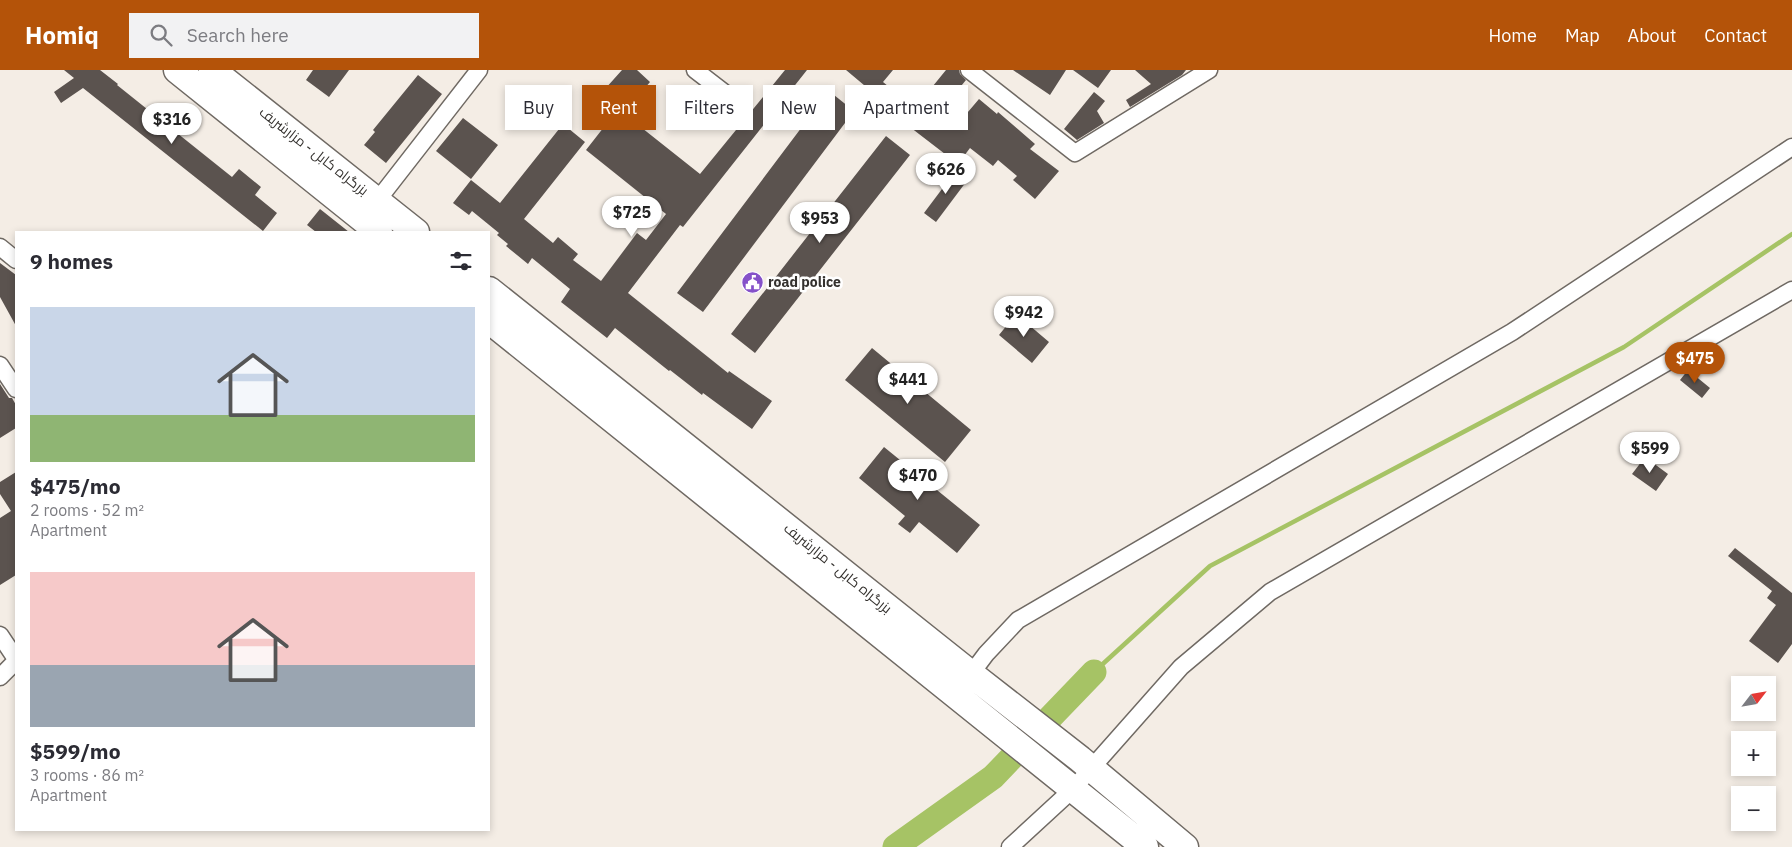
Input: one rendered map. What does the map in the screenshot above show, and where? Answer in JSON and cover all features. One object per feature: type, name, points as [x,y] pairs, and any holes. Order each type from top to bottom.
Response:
[{"type":"highway","name":"بزرگراه کابل - مزارشریف","points":[[177,70],[378,231]]},
{"type":"highway","name":"بزرگراه کابل - مزارشریف","points":[[212,70],[415,231]]},
{"type":"highway","name":"بزرگراه کابل - مزارشریف","points":[[490,291],[971,674],[990,706],[1069,785],[1145,847]]},
{"type":"highway","name":"بزرگراه کابل - مزارشریف","points":[[490,321],[990,706],[1086,763],[1185,847]]},
{"type":"street","points":[[377,201],[479,70]]},
{"type":"street","points":[[695,70],[714,85]]},
{"type":"street","points":[[969,70],[1075,152],[1204,71]]},
{"type":"street","points":[[971,674],[986,654],[1018,620],[1512,332],[1792,147]]},
{"type":"street","points":[[0,247],[15,259]]},
{"type":"street","points":[[1010,847],[1069,785],[1086,763],[1182,667],[1270,592],[1792,290]]},
{"type":"street","points":[[0,365],[15,388]]},
{"type":"street","points":[[0,635],[15,658]]},
{"type":"street","points":[[0,677],[15,661]]},
{"type":"building","points":[[64,70],[100,70],[232,177],[239,169],[261,187],[255,195],[277,213],[263,231],[83,88],[61,103],[54,92],[74,78]]},
{"type":"building","points":[[313,70],[349,70],[329,97],[306,80]]},
{"type":"building","points":[[622,70],[637,70],[650,82],[647,85],[609,85]]},
{"type":"building","points":[[785,70],[807,70],[795,85],[773,85]]},
{"type":"building","points":[[846,70],[893,70],[883,82],[887,85],[864,85]]},
{"type":"building","points":[[946,70],[959,70],[966,80],[962,85],[934,85]]},
{"type":"building","points":[[1013,70],[1066,70],[1050,95]]},
{"type":"building","points":[[1073,70],[1111,70],[1098,88]]},
{"type":"building","points":[[1135,70],[1186,70],[1182,75],[1130,107],[1126,100],[1151,84]]},
{"type":"building","points":[[418,75],[442,94],[386,163],[364,145],[375,132],[373,130]]},
{"type":"building","points":[[1094,92],[1105,101],[1097,111],[1104,123],[1077,140],[1064,129]]},
{"type":"building","points":[[835,96],[845,104],[845,123],[703,312],[677,293],[800,130],[835,130]]},
{"type":"building","points":[[763,97],[763,126],[683,227],[680,225],[628,293],[728,373],[729,371],[772,401],[752,429],[669,371],[615,328],[607,338],[561,302],[570,289],[532,258],[528,264],[506,246],[508,244],[497,235],[499,233],[472,211],[469,215],[453,203],[471,180],[500,203],[558,130],[570,130],[585,142],[524,219],[553,243],[558,237],[578,254],[573,260],[601,281],[637,233],[646,240],[666,214],[586,150],[602,130],[644,130],[700,174],[736,130],[753,130],[753,109]]},
{"type":"building","points":[[979,99],[997,114],[998,112],[1035,144],[1030,149],[1059,171],[1035,199],[1013,180],[1017,176],[998,160],[993,166],[970,148],[958,164],[914,130],[968,130],[968,112]]},
{"type":"building","points":[[463,118],[498,145],[471,179],[436,151]]},
{"type":"building","points":[[886,136],[910,155],[755,353],[731,334]]},
{"type":"building","points":[[957,169],[969,178],[936,222],[924,213]]},
{"type":"building","points":[[320,209],[348,231],[315,231],[307,225]]},
{"type":"building","points":[[0,263],[15,274],[15,324],[0,297]]},
{"type":"building","points":[[1016,314],[1049,342],[1032,363],[999,335]]},
{"type":"building","points":[[872,348],[971,430],[945,462],[845,380]]},
{"type":"building","points":[[1688,370],[1710,388],[1702,398],[1680,380]]},
{"type":"building","points":[[0,384],[9,398],[12,398],[15,403],[15,429],[0,438]]},
{"type":"building","points":[[884,447],[980,525],[957,553],[919,522],[910,533],[898,524],[905,516],[859,478]]},
{"type":"building","points":[[1645,457],[1668,474],[1656,491],[1632,474]]},
{"type":"building","points":[[15,473],[15,576],[0,585],[0,518],[11,511],[0,494],[0,482]]},
{"type":"building","points":[[1735,548],[1792,593],[1792,644],[1778,663],[1749,641],[1776,605],[1767,598],[1772,591],[1728,556]]},
{"type":"waterway","points":[[1094,672],[1210,566],[1624,347],[1792,234]]},
{"type":"waterway","points":[[895,847],[993,777],[1094,672]]},
{"type":"place","name":"road police","points":[[752,282]]}]
